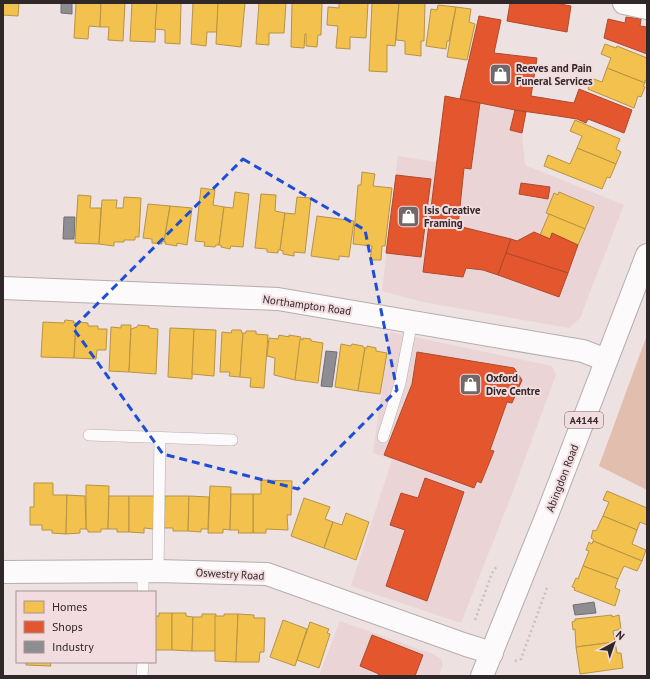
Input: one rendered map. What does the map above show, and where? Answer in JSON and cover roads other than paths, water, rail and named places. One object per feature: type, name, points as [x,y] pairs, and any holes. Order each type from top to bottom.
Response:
[{"type":"street","points":[[624,3],[647,8]]},
{"type":"street","name":"Abingdon Road","points":[[482,676],[547,515],[647,255]]},
{"type":"street","name":"Northampton Road","points":[[3,288],[278,298],[583,350],[606,360]]},
{"type":"street","name":"Oswestry Road","points":[[3,572],[150,571],[267,574],[492,653]]},
{"type":"lane","points":[[383,437],[400,383],[412,321]]},
{"type":"lane","points":[[89,435],[232,440]]},
{"type":"lane","points":[[143,591],[150,571],[160,438]]},
{"type":"lane","points":[[142,663],[142,676]]},
{"type":"place","name":"Reeves and Pain Funeral Services","points":[[500,74]]},
{"type":"place","name":"Isis Creative Framing","points":[[408,216]]},
{"type":"place","name":"Oxford Dive Centre","points":[[471,384]]}]
